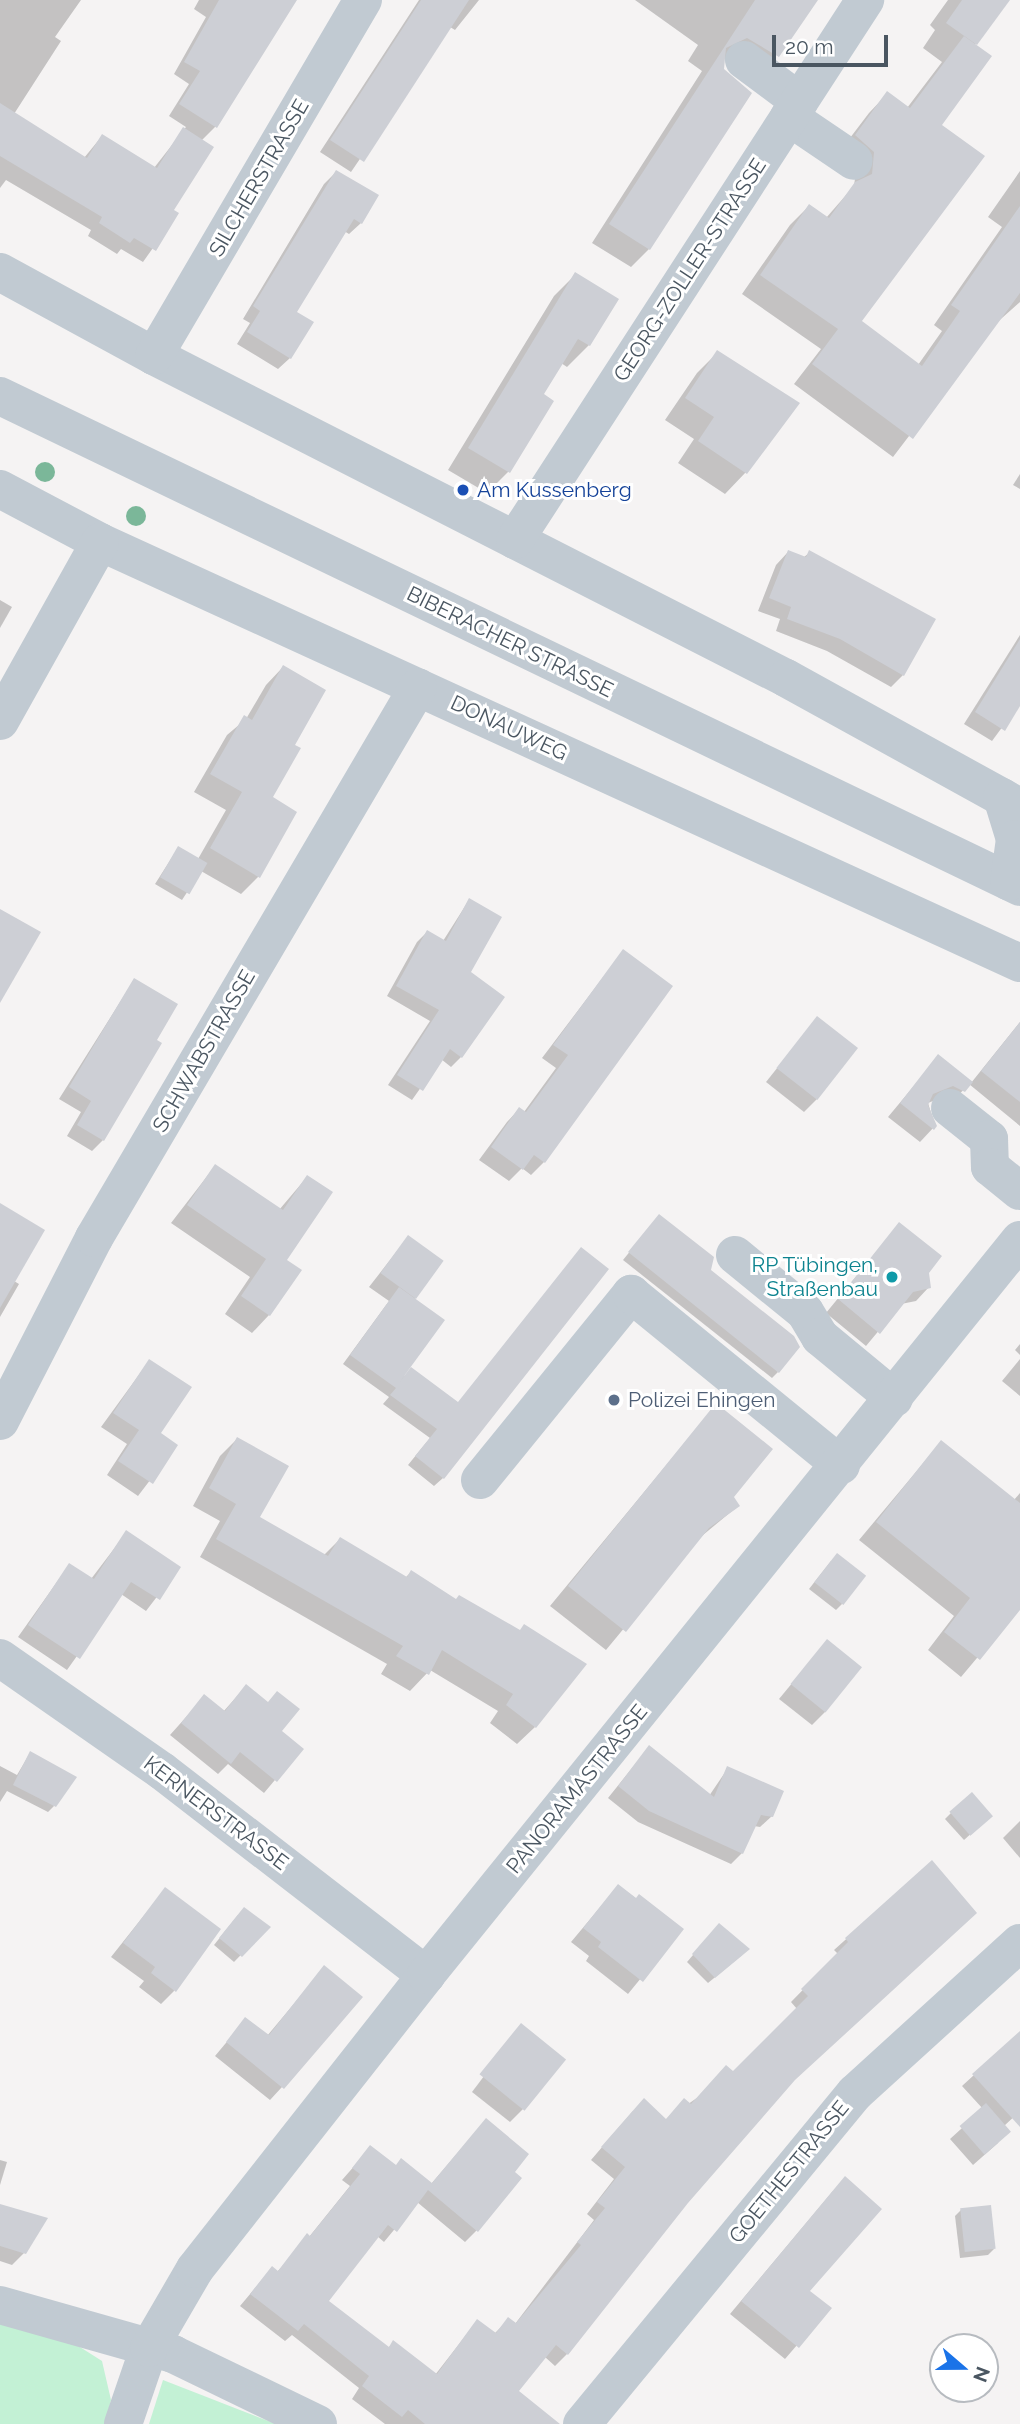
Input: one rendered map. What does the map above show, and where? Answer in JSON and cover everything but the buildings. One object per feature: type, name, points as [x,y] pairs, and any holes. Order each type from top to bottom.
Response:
[{"type":"street","name":"SILCHERSTRASSE","points":[[154,356],[363,0]]},
{"type":"street","name":"GEORG-ZOLLER-STRASSE","points":[[515,540],[865,0]]},
{"type":"street","points":[[744,60],[794,109],[854,161]]},
{"type":"street","points":[[0,272],[154,356],[786,678],[1011,802],[1015,839],[1014,885]]},
{"type":"street","name":"BIBERACHER STRASSE","points":[[0,396],[1014,885]]},
{"type":"street","name":"DONAUWEG","points":[[0,489],[100,542],[1020,963]]},
{"type":"street","points":[[0,721],[100,542]]},
{"type":"street","name":"SCHWABSTRASSE","points":[[0,1421],[94,1238],[418,687]]},
{"type":"street","points":[[950,1108],[989,1139],[990,1167],[1020,1191]]},
{"type":"street","name":"PANORAMASTRASSE","points":[[123,2424],[149,2348],[195,2269],[426,1975],[841,1465],[1020,1240]]},
{"type":"street","points":[[735,1255],[806,1312],[820,1337],[894,1398]]},
{"type":"street","points":[[480,1480],[631,1294],[841,1465]]},
{"type":"street","name":"KERNERSTRASSE","points":[[0,1658],[162,1771],[426,1975]]},
{"type":"street","name":"GOETHESTRASSE","points":[[582,2424],[855,2093],[1020,1943]]},
{"type":"street","points":[[0,2305],[173,2354],[318,2424]]},
{"type":"green space","points":[[0,2323],[72,2342],[102,2361],[111,2400],[105,2424],[0,2424]]},
{"type":"green space","points":[[163,2380],[276,2424],[149,2424]]},
{"type":"place","name":"Am Kussenberg","points":[[463,490]]},
{"type":"place","name":"RP Tübingen, Straßenbau","points":[[892,1277]]},
{"type":"place","name":"Polizei Ehingen","points":[[614,1400]]}]
